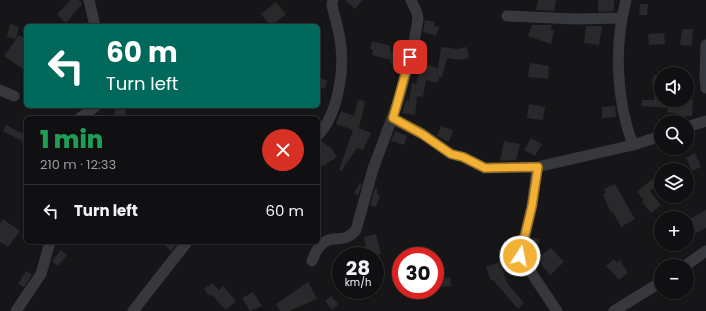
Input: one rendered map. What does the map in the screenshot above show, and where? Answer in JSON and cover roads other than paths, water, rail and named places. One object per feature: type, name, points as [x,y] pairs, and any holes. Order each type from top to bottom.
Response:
[{"type":"street","points":[[89,0],[95,24]]},
{"type":"street","points":[[320,132],[329,120],[334,107],[339,84],[341,48],[332,5],[333,0]]},
{"type":"street","points":[[312,261],[320,246],[332,238],[343,239],[351,237],[356,230],[373,169],[393,118],[418,19],[418,12],[411,0]]},
{"type":"street","points":[[626,0],[621,18],[618,73],[622,105],[633,145]]},
{"type":"street","points":[[507,16],[576,19],[621,18]]},
{"type":"street","points":[[706,45],[704,77],[706,88]]},
{"type":"street","points":[[0,90],[14,96]]},
{"type":"street","points":[[83,116],[93,108]]},
{"type":"street","points":[[393,118],[422,134],[451,154],[463,157],[485,168],[538,167],[633,145],[654,138]]},
{"type":"street","points":[[694,125],[706,121]]},
{"type":"street","points":[[538,167],[532,206],[520,256],[557,311]]},
{"type":"street","points":[[16,311],[42,274],[50,244]]},
{"type":"street","points":[[133,311],[185,244]]},
{"type":"street","points":[[694,260],[706,251]]},
{"type":"street","points":[[614,311],[654,286]]}]
